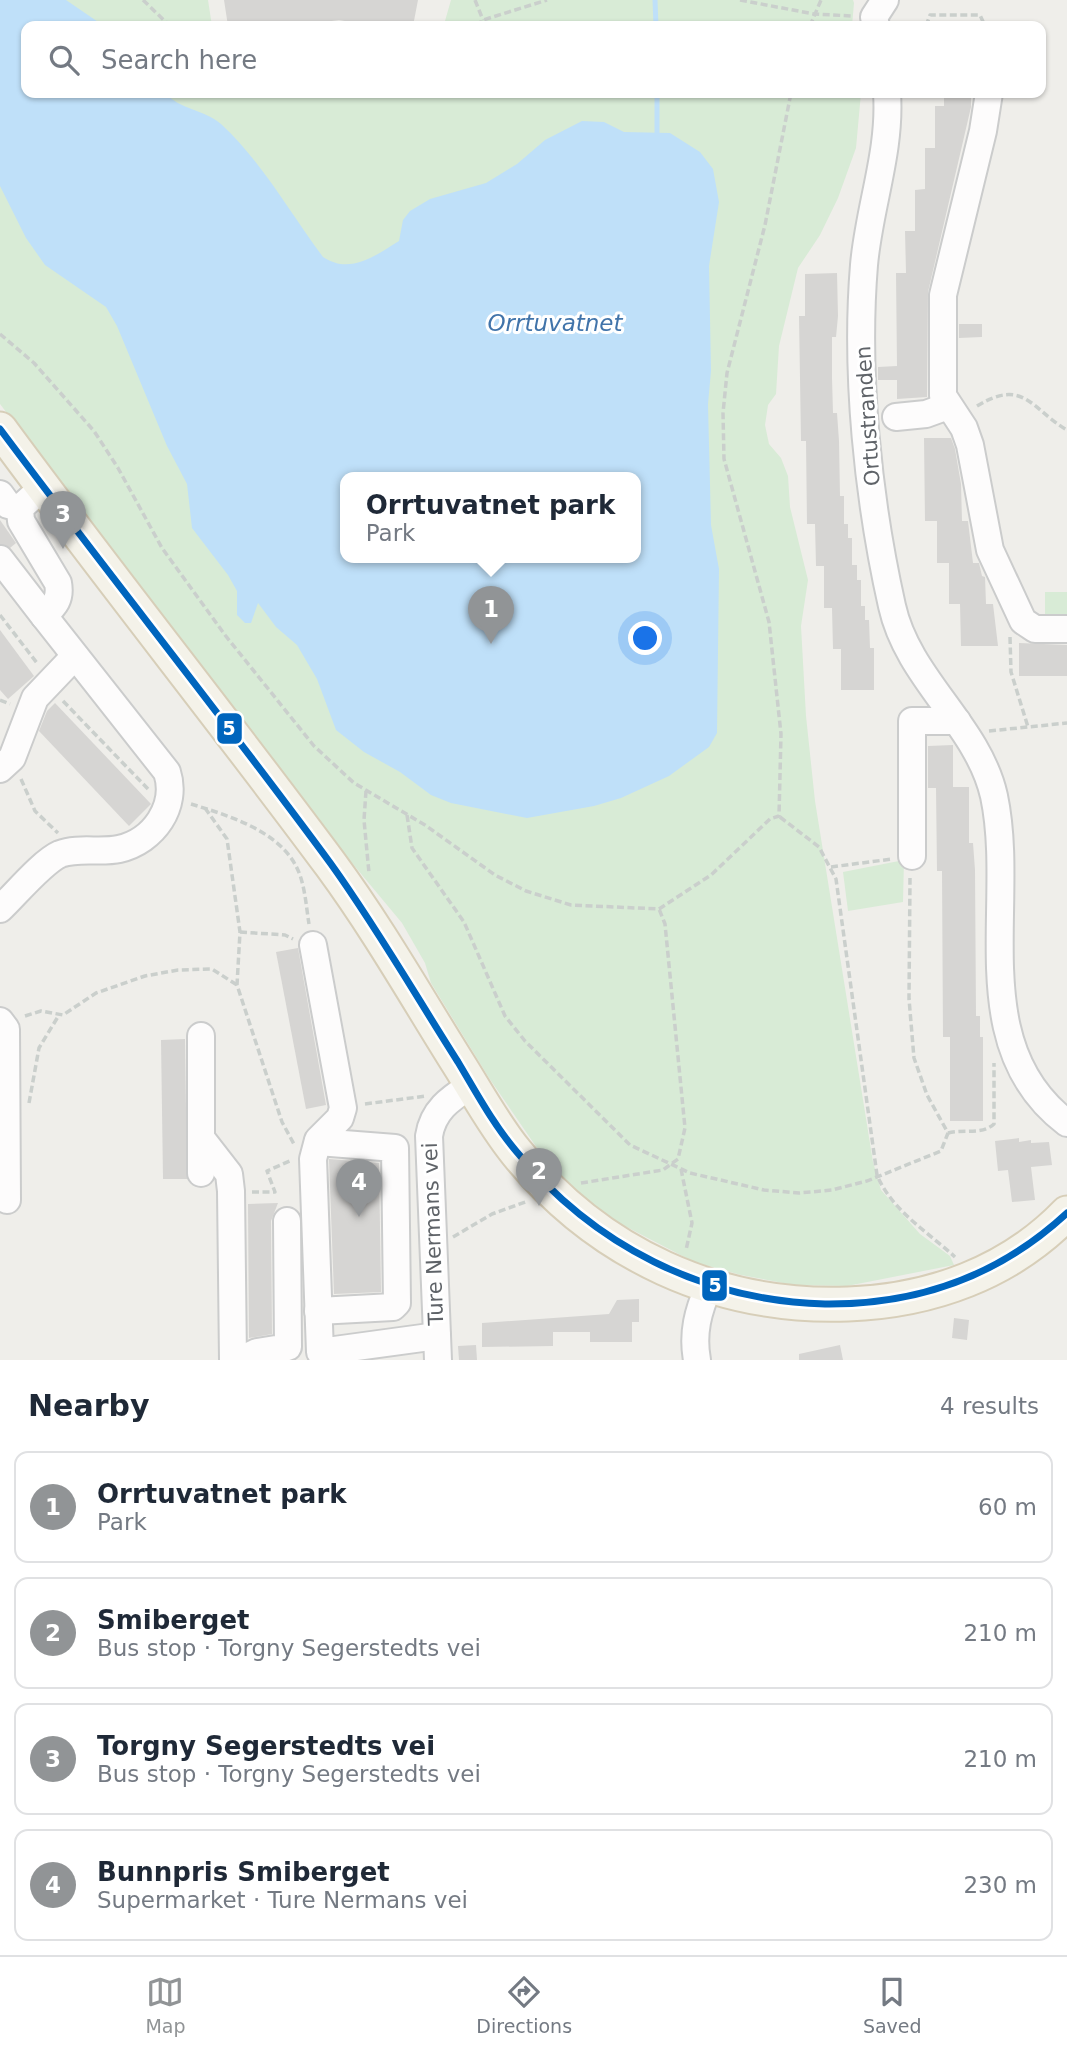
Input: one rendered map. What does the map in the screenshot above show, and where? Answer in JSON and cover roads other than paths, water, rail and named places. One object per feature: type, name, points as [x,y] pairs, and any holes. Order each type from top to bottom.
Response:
[{"type":"main road","points":[[0,429],[21,496],[354,897],[386,943],[471,1085],[514,1150],[550,1190],[609,1239],[676,1274],[709,1286],[782,1302],[822,1305],[900,1298],[976,1278],[1064,1225]]},
{"type":"street","name":"Ortustranden","points":[[887,98],[887,134],[864,263],[866,451],[892,606],[901,636],[926,682],[957,721],[981,763],[993,794],[999,836],[1002,1004],[1010,1041],[1020,1066],[1040,1098],[1067,1123]]},
{"type":"street","points":[[988,98],[983,131],[943,295],[942,386],[952,412],[970,444],[990,550],[1023,621],[1035,629],[1067,629]]},
{"type":"street","points":[[896,418],[952,412]]},
{"type":"street","points":[[21,496],[21,521],[58,583],[57,602],[44,616]]},
{"type":"street","points":[[0,559],[167,772],[171,799],[168,810],[138,841],[121,848],[60,855],[0,909]]},
{"type":"street","points":[[6,764],[28,710],[75,656]]},
{"type":"street","points":[[912,856],[912,721],[957,721]]},
{"type":"street","points":[[313,945],[343,1108],[340,1118],[311,1152],[320,1352],[425,1349]]},
{"type":"street","points":[[2,1022],[7,1200]]},
{"type":"street","points":[[201,1036],[201,1173]]},
{"type":"street","name":"Ture Nermans vei","points":[[425,1349],[433,1242],[429,1136],[432,1120],[444,1104],[471,1085]]},
{"type":"street","points":[[201,1138],[229,1174],[233,1360]]},
{"type":"street","points":[[311,1152],[395,1148],[397,1303],[393,1307],[318,1311]]},
{"type":"street","points":[[240,1360],[257,1352],[288,1347],[287,1221]]},
{"type":"street","points":[[696,1360],[696,1321],[709,1286]]},
{"type":"water","name":"Orrtuvatnet","points":[[0,0],[66,0],[97,21],[21,21],[21,98],[171,98],[215,119],[250,155],[323,257],[333,262],[353,264],[381,252],[399,241],[403,220],[410,211],[430,199],[486,183],[517,164],[545,140],[582,121],[604,122],[624,132],[670,133],[700,152],[713,169],[719,202],[709,266],[711,525],[719,569],[717,733],[709,747],[669,776],[621,798],[594,806],[527,818],[451,803],[431,795],[400,772],[364,752],[336,730],[317,679],[297,645],[276,627],[258,603],[251,623],[245,623],[237,615],[237,591],[192,528],[187,484],[167,446],[117,326],[106,307],[45,265],[26,238],[0,186]]},
{"type":"waterway","points":[[655,0],[656,21]]},
{"type":"waterway","points":[[657,98],[657,132]]},
{"type":"place","name":"Torgny Segerstedts vei","points":[[63,549]]},
{"type":"place","name":"Orrtuvatnet park","points":[[491,644]]},
{"type":"place","name":"Smiberget","points":[[539,1206]]},
{"type":"place","name":"Bunnpris Smiberget","points":[[359,1217]]}]
